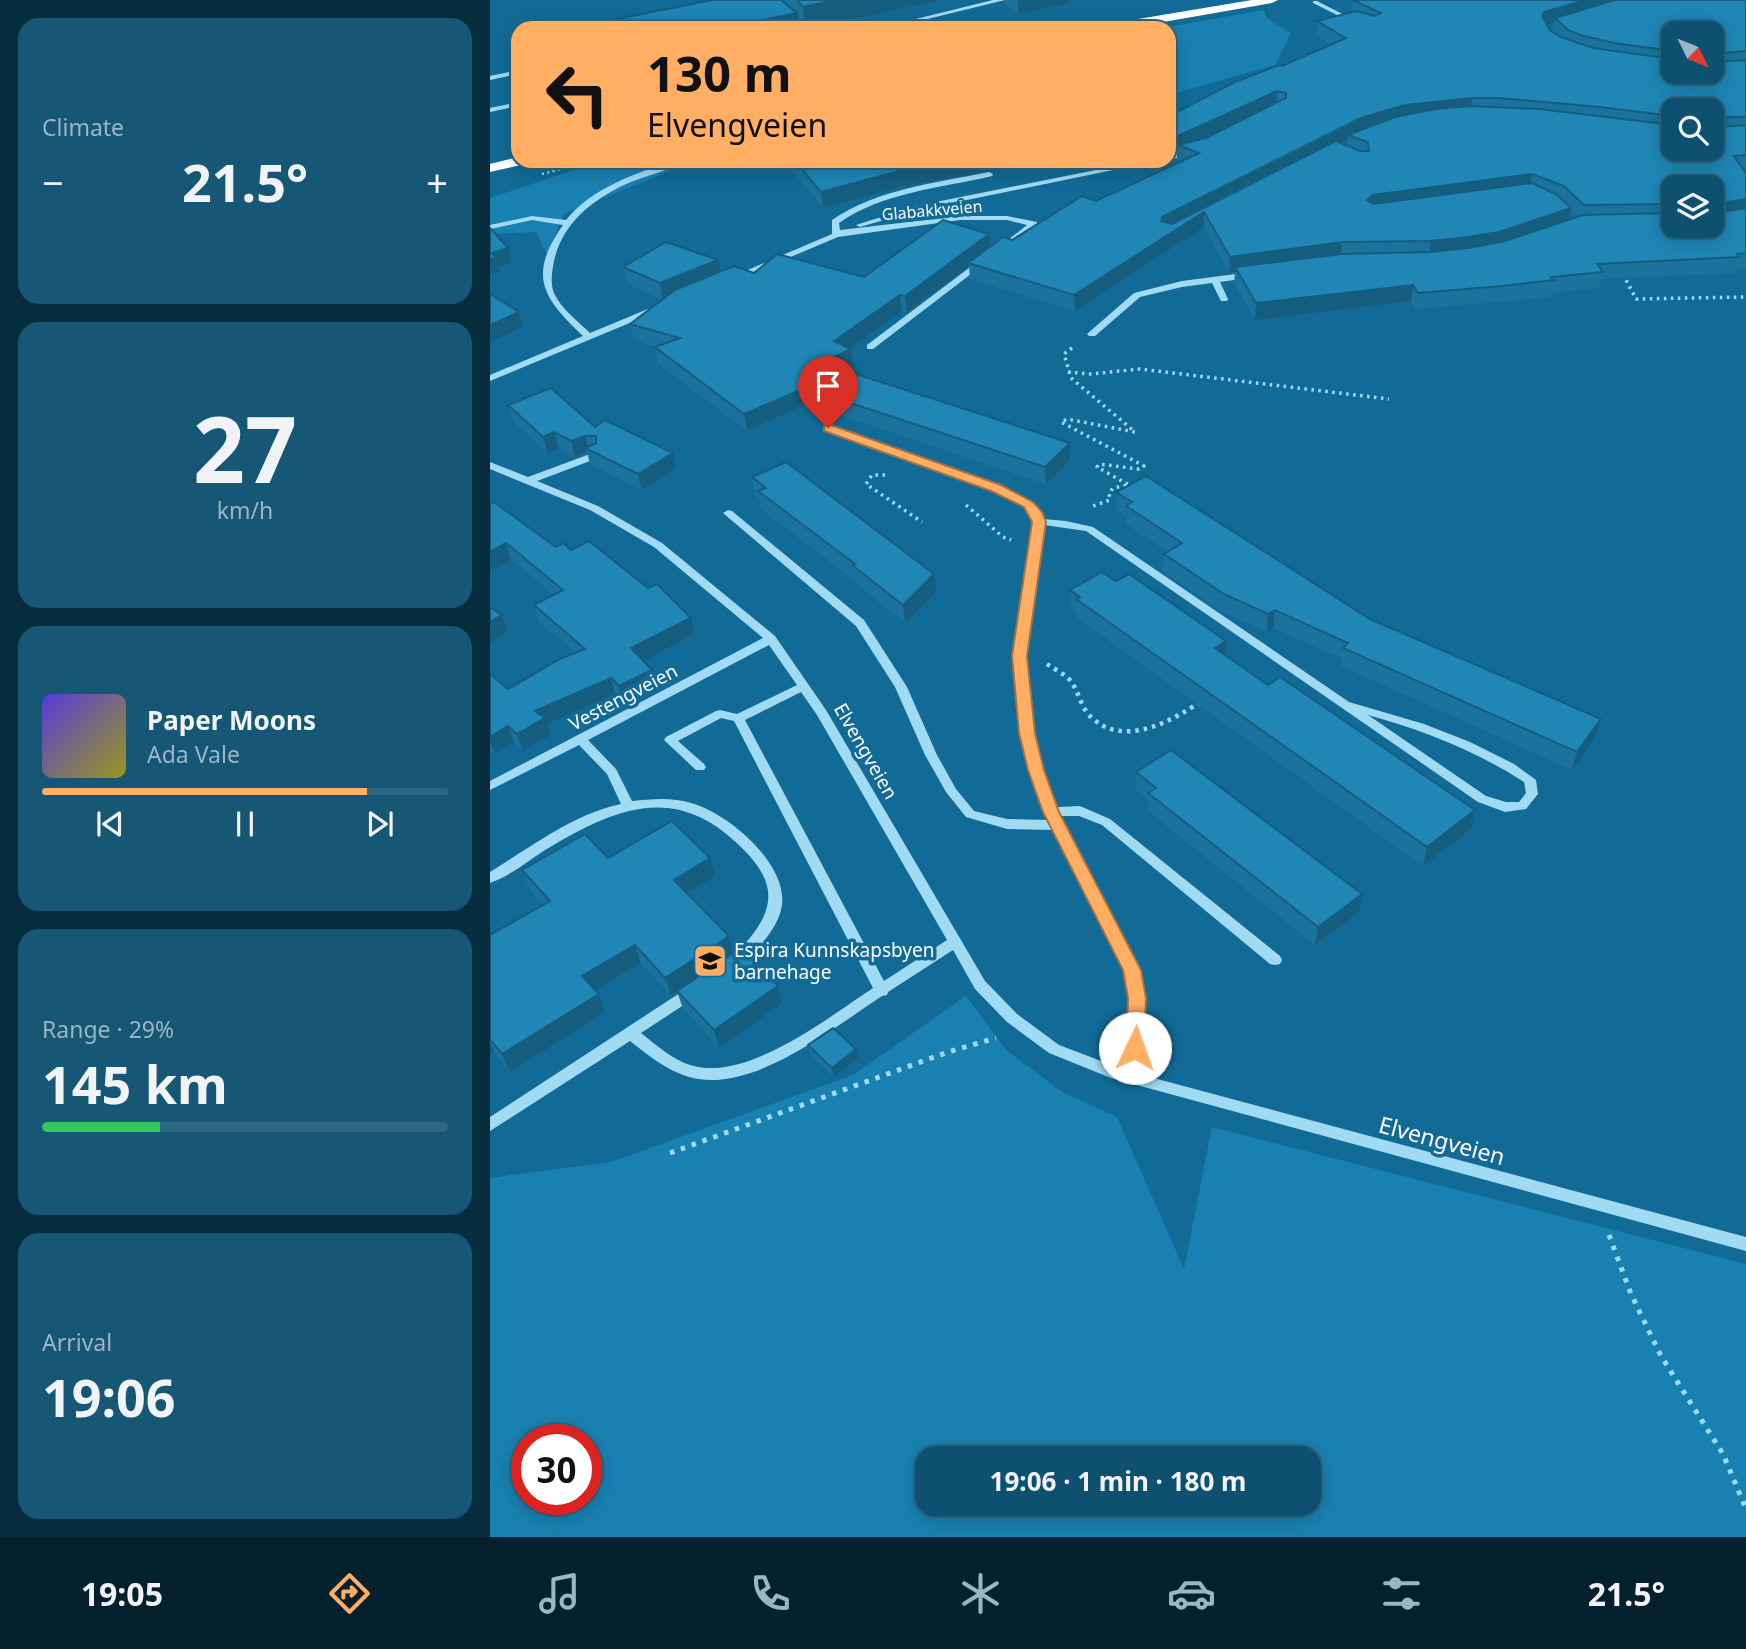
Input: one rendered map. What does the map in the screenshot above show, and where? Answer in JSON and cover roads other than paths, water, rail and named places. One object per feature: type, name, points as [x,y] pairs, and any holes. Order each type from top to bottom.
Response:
[{"type":"highway","points":[[1149,21],[1272,0]]},
{"type":"highway","points":[[490,168],[511,163]]},
{"type":"street","points":[[770,0],[793,21]]},
{"type":"street","points":[[912,21],[1002,0]]},
{"type":"street","points":[[1315,2],[1343,18],[1366,24]]},
{"type":"street","points":[[490,78],[511,74]]},
{"type":"street","points":[[490,110],[511,106]]},
{"type":"street","points":[[1176,156],[1201,149]]},
{"type":"street","points":[[589,337],[551,296],[546,282],[553,249],[568,223],[583,206],[608,189],[662,168]]},
{"type":"street","name":"Glabakkveien","points":[[725,281],[856,226],[916,208],[1118,168]]},
{"type":"street","name":"Glabakkveien","points":[[836,235],[835,222],[845,214],[873,202],[989,174]]},
{"type":"street","points":[[490,227],[532,218],[568,223]]},
{"type":"street","name":"Glabakkveien","points":[[836,235],[960,218],[1007,218],[1034,224]]},
{"type":"street","name":"Glabakkveien","points":[[870,347],[1034,224]]},
{"type":"street","points":[[1092,334],[1137,295],[1157,288],[1265,274]]},
{"type":"street","points":[[1215,280],[1224,299]]},
{"type":"street","points":[[490,378],[663,306]]},
{"type":"street","points":[[828,428],[996,488],[1028,504],[1036,512],[1039,522],[1020,661],[1027,733],[1036,770],[1051,812],[1132,970],[1137,998],[1137,1021],[1135,1048],[1127,1077]]},
{"type":"street","points":[[529,480],[594,456]]},
{"type":"street","name":"Elvengveien","points":[[490,465],[594,508],[658,545],[772,639],[822,712],[980,985],[1012,1018],[1054,1049],[1127,1077],[1746,1244]]},
{"type":"street","points":[[729,513],[860,623],[901,687],[947,782],[970,814],[1007,824],[1058,825]]},
{"type":"street","points":[[1039,522],[1088,529],[1482,799],[1505,807],[1522,806],[1532,794],[1530,780],[1507,765],[1401,719],[1349,706]]},
{"type":"street","name":"Vestengveien","points":[[490,786],[772,639]]},
{"type":"street","points":[[700,767],[670,740],[720,714],[738,718],[804,686]]},
{"type":"street","points":[[738,718],[882,991]]},
{"type":"street","points":[[580,739],[612,772],[628,806]]},
{"type":"street","points":[[490,878],[598,815],[628,806],[662,803],[695,808],[732,829],[773,880],[775,907],[752,947],[725,970]]},
{"type":"street","points":[[1051,812],[1080,811],[1106,822],[1275,960]]},
{"type":"street","points":[[631,1034],[665,1058],[698,1073],[731,1071],[758,1065],[784,1053],[954,942]]},
{"type":"street","points":[[490,1125],[704,984]]},
{"type":"place","name":"Espira Kunnskapsbyen barnehage","points":[[710,961]]}]
